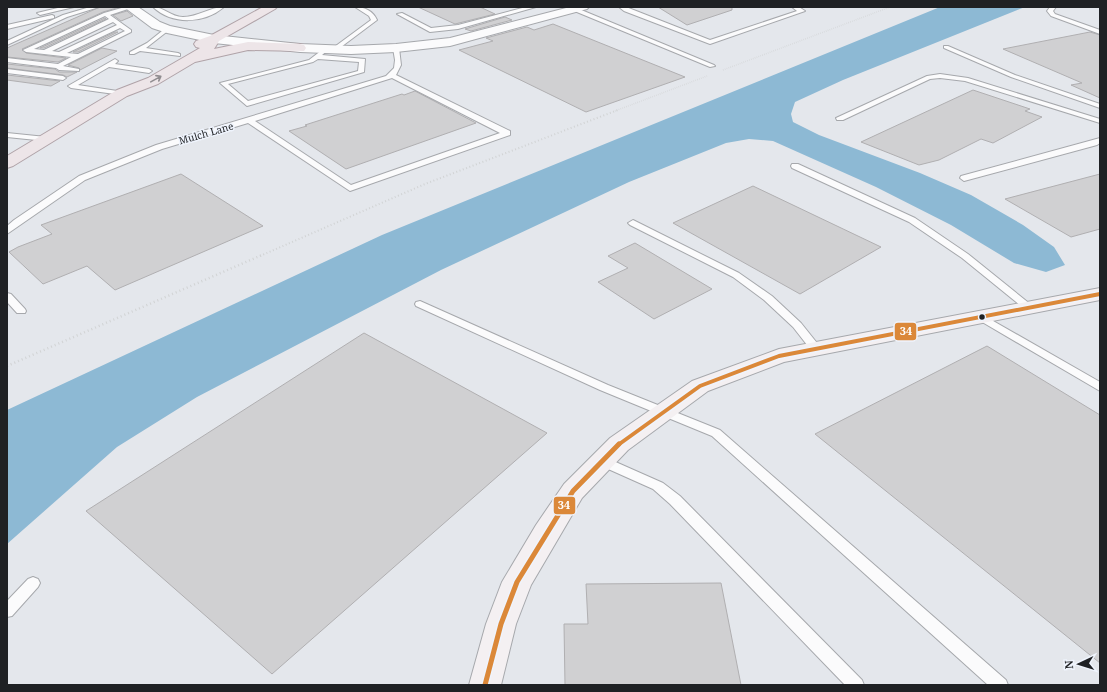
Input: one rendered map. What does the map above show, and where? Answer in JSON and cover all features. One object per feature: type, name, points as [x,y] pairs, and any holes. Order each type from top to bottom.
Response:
[{"type":"main road","points":[[7,163],[122,93],[152,81],[183,58],[193,46],[214,39],[271,7]]},
{"type":"main road","points":[[252,18],[252,31],[260,39],[300,48]]},
{"type":"main road","points":[[122,93],[136,79],[183,58],[248,46],[300,48]]},
{"type":"street","points":[[130,7],[156,24],[167,29],[214,39],[326,52],[432,45],[471,37],[578,8]]},
{"type":"street","points":[[485,685],[501,624],[518,582],[546,533],[573,491],[619,444],[700,386],[779,356],[1100,294]]},
{"type":"lane","points":[[14,18],[96,7]]},
{"type":"lane","points":[[78,57],[26,50],[106,14],[130,7]]},
{"type":"lane","points":[[156,7],[173,17],[179,18],[202,15],[221,7]]},
{"type":"lane","points":[[326,52],[363,60],[361,72],[247,104],[223,83],[311,61],[374,20],[372,15],[358,7]]},
{"type":"lane","points":[[400,14],[430,30],[458,27],[533,7]]},
{"type":"lane","points":[[622,7],[633,13],[710,42],[802,11],[795,7]]},
{"type":"lane","points":[[1053,7],[1050,11],[1053,15],[1100,32]]},
{"type":"lane","points":[[578,8],[712,66]]},
{"type":"lane","points":[[7,27],[73,10]]},
{"type":"lane","points":[[7,43],[73,10]]},
{"type":"lane","points":[[59,66],[129,31],[106,14]]},
{"type":"lane","points":[[45,52],[114,19]]},
{"type":"lane","points":[[60,54],[121,25]]},
{"type":"lane","points":[[132,53],[149,44],[167,29]]},
{"type":"lane","points":[[946,47],[1013,76],[1100,106]]},
{"type":"lane","points":[[250,121],[350,188],[507,134],[392,76],[397,71],[399,63],[396,48]]},
{"type":"lane","points":[[139,49],[183,58]]},
{"type":"lane","points":[[7,60],[59,66],[59,68],[77,70]]},
{"type":"lane","points":[[122,93],[71,86],[112,63],[149,72]]},
{"type":"lane","points":[[7,71],[63,78]]},
{"type":"lane","name":"Mulch Lane","points":[[7,231],[17,222],[82,178],[125,160],[159,147],[250,121],[392,76]]},
{"type":"lane","points":[[840,118],[929,78],[940,76],[966,79],[1100,121]]},
{"type":"lane","points":[[7,135],[46,139]]},
{"type":"lane","points":[[964,178],[1094,143],[1100,140]]},
{"type":"lane","points":[[795,166],[912,220],[965,256],[1030,308]]},
{"type":"lane","points":[[633,223],[736,276],[768,298],[797,325],[815,348]]},
{"type":"lane","points":[[7,296],[20,311]]},
{"type":"lane","points":[[420,304],[586,381],[716,433],[1000,685]]},
{"type":"lane","points":[[981,317],[1100,387]]},
{"type":"lane","points":[[602,461],[658,486],[675,500],[856,685]]},
{"type":"lane","points":[[7,611],[33,583]]},
{"type":"path","points":[[719,72],[890,7]]},
{"type":"path","points":[[7,366],[425,184],[712,74]]},
{"type":"water","points":[[940,7],[1025,7],[843,80],[795,102],[791,114],[793,122],[819,135],[920,173],[971,195],[1023,225],[1054,247],[1065,265],[1046,272],[1014,263],[951,225],[876,187],[773,141],[749,139],[726,143],[629,182],[441,270],[197,397],[117,447],[7,544],[7,410],[382,235]]},
{"type":"building","points":[[100,7],[120,7],[103,12],[22,49],[26,53],[66,58],[58,62],[7,57],[7,48]]},
{"type":"building","points":[[418,7],[480,7],[495,14],[455,24]]},
{"type":"building","points":[[658,7],[732,7],[732,10],[687,25]]},
{"type":"building","points":[[127,11],[133,16],[121,21],[113,15]]},
{"type":"building","points":[[505,17],[512,20],[471,31],[465,29]]},
{"type":"building","points":[[105,18],[106,19],[44,48],[40,48]]},
{"type":"building","points":[[553,24],[685,77],[586,112],[459,50],[493,41],[486,38],[527,27],[534,30]]},
{"type":"building","points":[[115,32],[118,32],[78,52],[73,52]]},
{"type":"building","points":[[1090,32],[1100,35],[1100,98],[1071,85],[1082,83],[1003,49]]},
{"type":"building","points":[[102,48],[117,51],[80,70],[79,68],[68,65]]},
{"type":"building","points":[[7,64],[55,69],[59,72],[77,72],[67,77],[63,75],[7,68]]},
{"type":"building","points":[[7,75],[60,81],[51,86],[7,80]]},
{"type":"building","points":[[973,90],[1030,109],[1025,111],[1042,117],[993,143],[981,139],[939,160],[919,165],[861,142]]},
{"type":"building","points":[[415,91],[476,123],[346,169],[289,131],[402,94],[404,95]]},
{"type":"building","points":[[181,174],[263,226],[115,290],[87,266],[43,284],[9,252],[52,234],[41,225]]},
{"type":"building","points":[[1100,174],[1100,229],[1071,237],[1005,199]]},
{"type":"building","points":[[753,186],[881,247],[800,294],[673,223]]},
{"type":"building","points":[[635,243],[712,289],[654,319],[598,282],[628,268],[608,256]]},
{"type":"building","points":[[364,333],[547,433],[272,674],[86,511]]},
{"type":"building","points":[[987,346],[1100,415],[1100,663],[815,434]]},
{"type":"building","points":[[721,583],[741,685],[565,685],[564,624],[588,624],[586,584]]},
{"type":"transit line","name":"34","points":[[485,685],[501,624],[517,582],[573,491],[619,444],[700,386],[779,356],[1100,294]]}]
